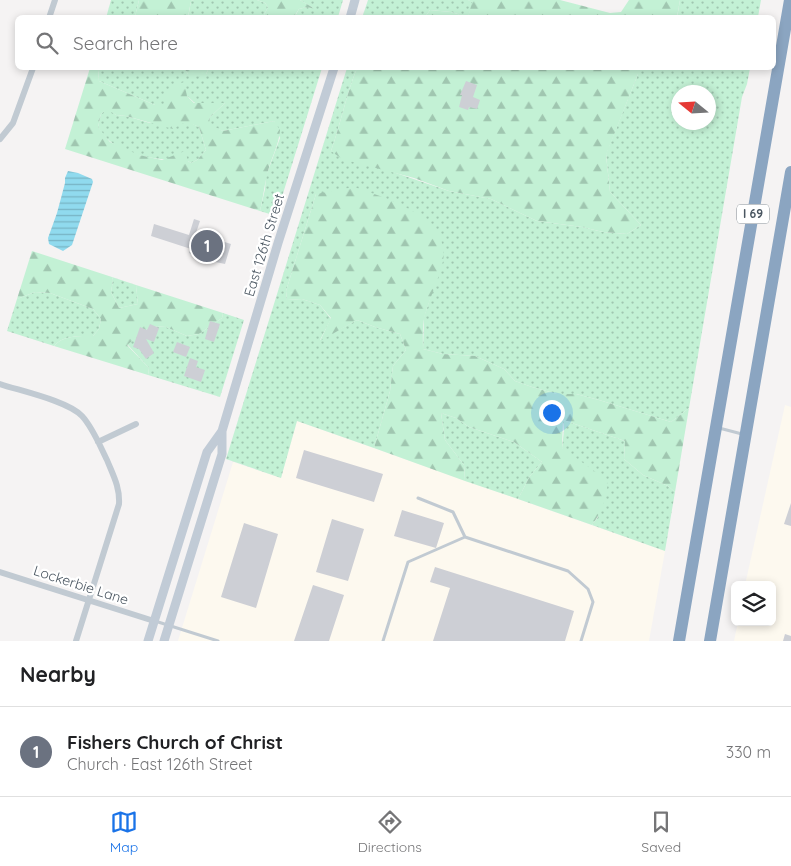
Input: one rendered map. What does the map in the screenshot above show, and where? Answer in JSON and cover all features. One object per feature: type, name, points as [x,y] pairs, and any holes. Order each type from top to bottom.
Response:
[{"type":"highway","name":"I 69","points":[[679,641],[790,0]]},
{"type":"highway","name":"I 69","points":[[710,641],[791,172]]},
{"type":"main road","points":[[351,15],[355,0]]},
{"type":"main road","name":"East 126th Street","points":[[164,641],[222,454],[222,431],[278,243],[333,70]]},
{"type":"main road","name":"East 126th Street","points":[[148,641],[207,452],[222,431]]},
{"type":"street","points":[[50,15],[54,0]]},
{"type":"street","points":[[0,139],[13,122],[32,70]]},
{"type":"street","points":[[0,384],[60,403],[76,411],[87,422],[118,485],[120,494],[119,504],[76,641]]},
{"type":"street","points":[[98,442],[136,424]]},
{"type":"street","name":"Lockerbie Lane","points":[[0,572],[154,620]]},
{"type":"lane","points":[[716,427],[745,435]]},
{"type":"lane","points":[[418,498],[453,512],[465,536]]},
{"type":"lane","points":[[383,641],[408,562],[465,536],[568,571],[588,589],[593,602],[581,641]]},
{"type":"lane","points":[[154,620],[218,641]]},
{"type":"shaded area","points":[[785,405],[791,407],[791,641],[734,641],[737,626],[776,626],[776,581],[746,581]]},
{"type":"shaded area","points":[[297,421],[665,551],[649,641],[178,641],[233,462],[281,478]]},
{"type":"green space","points":[[111,0],[139,0],[135,15],[107,15]]},
{"type":"green space","points":[[139,0],[194,0],[191,1],[188,15],[135,15]]},
{"type":"green space","points":[[257,0],[265,3],[268,7],[264,15],[189,15],[191,1]]},
{"type":"green space","points":[[257,0],[300,0],[315,9],[307,7],[299,9],[295,15],[264,15],[268,7],[265,3]]},
{"type":"green space","points":[[300,0],[343,0],[339,15],[296,15],[299,9],[313,8]]},
{"type":"green space","points":[[368,0],[468,0],[473,2],[469,15],[430,10],[426,15],[363,15]]},
{"type":"green space","points":[[468,0],[560,0],[610,13],[621,12],[629,0],[680,0],[677,15],[469,15],[472,2]]},
{"type":"green space","points":[[680,0],[761,0],[758,15],[678,15]]},
{"type":"green space","points":[[430,10],[461,15],[426,15]]},
{"type":"green space","points":[[89,70],[98,70],[99,81],[155,105],[164,104],[164,94],[174,86],[184,82],[187,96],[194,103],[225,103],[210,117],[209,124],[223,131],[274,121],[280,130],[267,175],[260,211],[65,149]],"holes":[[[107,109],[116,115],[173,129],[186,123],[195,125],[199,127],[206,150],[197,160],[191,163],[188,161],[185,151],[162,160],[139,155],[110,142],[98,127],[101,114]]]},
{"type":"green space","points":[[98,70],[185,70],[188,74],[206,74],[208,70],[321,70],[276,216],[260,211],[266,176],[280,138],[274,121],[223,131],[208,125],[210,117],[225,103],[195,103],[187,96],[164,105],[155,105],[99,81]]},
{"type":"green space","points":[[185,70],[208,70],[201,77],[188,74]]},
{"type":"green space","points":[[346,70],[356,70],[331,151],[449,191],[491,199],[537,221],[627,234],[641,225],[610,192],[606,154],[638,70],[750,70],[742,97],[689,408],[671,422],[576,394],[557,394],[532,387],[515,381],[504,369],[475,356],[443,354],[423,349],[424,317],[443,259],[316,194],[286,291],[287,300],[302,299],[320,305],[331,319],[320,340],[357,320],[400,334],[406,350],[393,366],[390,391],[374,448],[297,421],[281,478],[226,459]]},
{"type":"green space","points":[[356,70],[638,70],[606,155],[610,192],[641,225],[627,234],[537,221],[491,199],[449,191],[414,178],[342,159],[331,151]]},
{"type":"green space","points":[[107,108],[116,115],[150,123],[189,122],[199,127],[206,150],[197,160],[191,163],[188,161],[150,158],[126,151],[115,145],[98,127],[101,114]]},
{"type":"green space","points":[[354,187],[383,197],[414,212],[427,221],[437,232],[443,246],[443,261],[424,319],[423,349],[443,354],[475,356],[504,369],[515,381],[532,387],[557,394],[576,394],[671,422],[689,408],[675,492],[668,486],[643,475],[624,459],[625,441],[563,420],[562,448],[607,480],[604,504],[592,525],[518,499],[530,476],[542,462],[514,442],[469,427],[456,418],[441,413],[445,440],[464,465],[465,481],[374,448],[390,391],[393,366],[406,350],[400,334],[357,320],[320,341],[331,318],[320,305],[302,299],[287,300],[286,291],[316,194]]},
{"type":"green space","points":[[32,251],[112,277],[111,292],[119,308],[138,304],[136,285],[223,313],[222,318],[199,334],[187,336],[166,327],[151,326],[127,345],[149,368],[148,375],[54,346],[67,338],[93,336],[99,329],[101,319],[93,309],[50,293],[35,292],[17,299]]},
{"type":"green space","points":[[112,277],[136,285],[138,304],[119,308],[111,292]]},
{"type":"green space","points":[[35,292],[50,293],[93,309],[101,319],[99,329],[93,336],[67,338],[54,346],[7,331],[17,299]]},
{"type":"green space","points":[[223,313],[244,320],[220,397],[148,375],[149,368],[127,344],[151,326],[166,327],[187,336],[199,334],[222,318]]},
{"type":"green space","points":[[441,413],[456,418],[469,427],[514,442],[542,462],[530,476],[518,499],[465,481],[464,465],[445,440]]},
{"type":"green space","points":[[563,420],[625,441],[624,459],[643,475],[668,486],[675,492],[665,551],[592,525],[598,517],[562,448]]},
{"type":"water","points":[[68,171],[92,179],[93,182],[72,245],[63,251],[49,244],[48,238]]},
{"type":"building","points":[[466,81],[477,85],[473,97],[480,100],[477,109],[469,107],[468,110],[459,107],[462,95],[460,95]]},
{"type":"building","points":[[194,219],[200,221],[196,233],[231,244],[225,264],[189,253],[191,249],[151,236],[154,224],[189,235]]},
{"type":"building","points":[[210,321],[220,324],[214,342],[205,339]]},
{"type":"building","points":[[150,324],[159,328],[154,342],[146,339],[154,353],[146,359],[139,349],[133,347],[140,327],[147,330]]},
{"type":"building","points":[[177,342],[190,347],[186,357],[173,352]]},
{"type":"building","points":[[190,358],[198,361],[196,367],[205,370],[201,382],[184,376]]},
{"type":"building","points":[[304,450],[383,474],[374,502],[296,478]]},
{"type":"building","points":[[791,503],[791,526],[784,524]]},
{"type":"building","points":[[402,510],[444,523],[436,548],[394,536]]},
{"type":"building","points":[[332,519],[364,529],[348,581],[316,572]]},
{"type":"building","points":[[244,523],[278,534],[256,608],[221,597]]},
{"type":"building","points":[[435,567],[574,611],[565,641],[433,641],[450,588],[430,582]]},
{"type":"building","points":[[313,585],[344,595],[329,641],[294,641]]},
{"type":"building","points":[[785,634],[791,636],[791,641],[783,641]]},
{"type":"place","name":"Fishers Church of Christ","points":[[207,246]]}]
